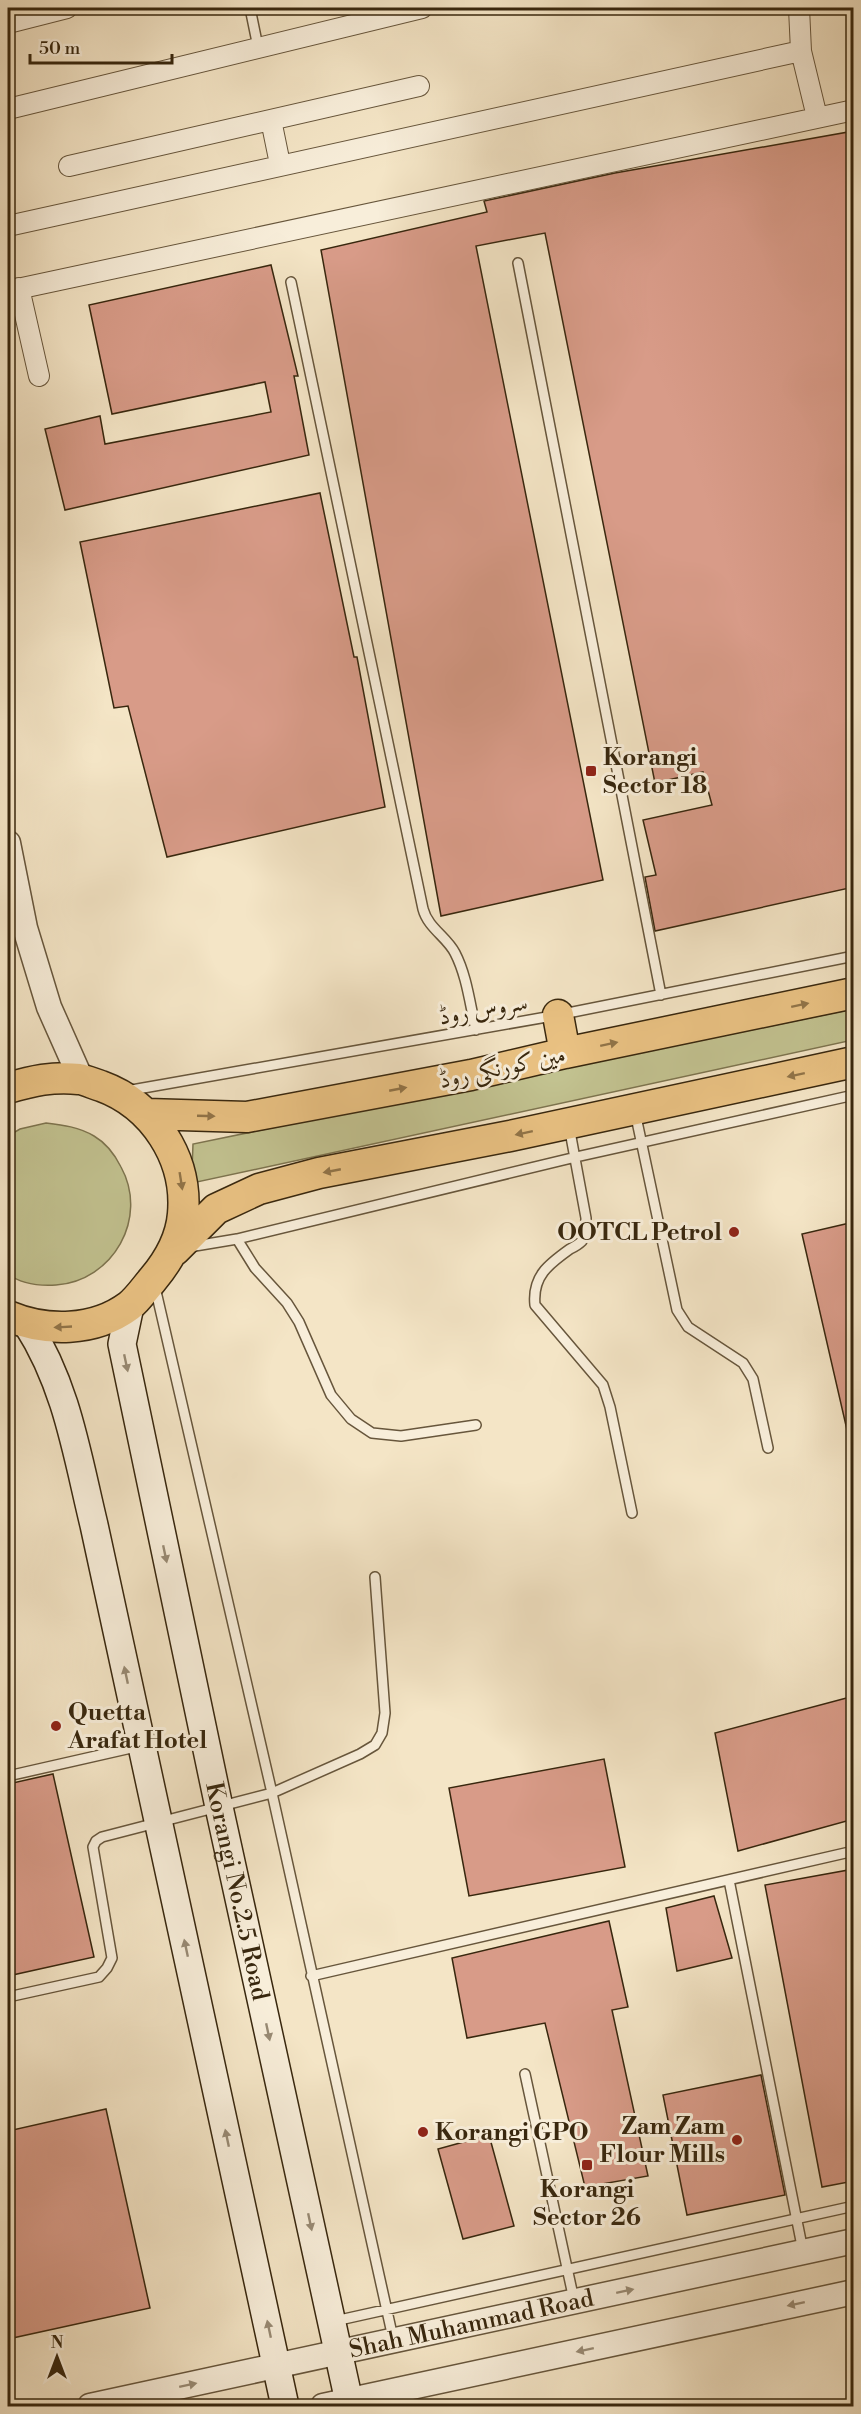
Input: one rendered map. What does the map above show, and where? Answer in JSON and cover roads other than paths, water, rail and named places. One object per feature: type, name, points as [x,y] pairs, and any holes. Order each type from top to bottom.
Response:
[{"type":"main road","name":"مین کورنگی روڈ","points":[[147,1114],[247,1117],[471,1076],[565,1053],[854,993]]},
{"type":"main road","points":[[558,1015],[565,1053]]},
{"type":"main road","points":[[17,1320],[63,1328],[98,1322],[130,1306],[175,1250],[216,1209],[259,1189],[320,1173],[569,1124],[854,1062]]},
{"type":"main road","points":[[8,1088],[42,1078],[81,1079],[118,1092],[147,1114],[169,1143],[182,1178],[183,1214],[175,1250]]},
{"type":"main road","name":"Korangi No.2.5 Road","points":[[130,1306],[122,1344],[219,1807],[350,2404]]},
{"type":"main road","points":[[17,1320],[43,1349],[64,1399],[142,1746],[285,2406]]},
{"type":"street","points":[[8,23],[67,8]]},
{"type":"street","points":[[8,109],[422,8]]},
{"type":"street","points":[[799,8],[801,51],[817,117]]},
{"type":"street","points":[[8,225],[801,51]]},
{"type":"street","points":[[69,166],[419,86]]},
{"type":"street","points":[[39,375],[13,289],[854,110]]},
{"type":"street","points":[[271,120],[280,164]]},
{"type":"street","points":[[8,843],[25,928],[49,1007],[81,1079]]},
{"type":"street","name":"Shah Muhammad Road","points":[[90,2406],[854,2241]]},
{"type":"street","name":"Shah Muhammad Road","points":[[323,2406],[398,2399],[854,2292]]},
{"type":"lane","points":[[250,8],[258,47]]},
{"type":"lane","points":[[518,263],[660,995]]},
{"type":"lane","points":[[291,282],[425,919],[455,952],[462,968],[476,1030]]},
{"type":"lane","name":"سروس روڈ","points":[[118,1092],[558,1015],[854,956]]},
{"type":"lane","points":[[175,1250],[237,1239],[576,1157],[854,1095]]},
{"type":"lane","points":[[634,1109],[677,1310],[688,1327],[743,1363],[749,1370],[768,1448]]},
{"type":"lane","points":[[569,1124],[586,1218],[583,1240],[548,1265],[541,1274],[536,1285],[535,1305],[603,1385],[610,1407],[632,1513]]},
{"type":"lane","points":[[237,1239],[255,1268],[287,1303],[299,1322],[331,1395],[351,1419],[372,1433],[401,1436],[476,1425]]},
{"type":"lane","points":[[153,1279],[272,1793],[394,2342]]},
{"type":"lane","points":[[8,1997],[99,1977],[107,1968],[112,1958],[93,1847],[96,1841],[102,1837],[272,1793],[360,1754],[375,1745],[382,1733],[385,1713],[375,1577]]},
{"type":"lane","points":[[8,1776],[142,1746]]},
{"type":"lane","points":[[311,1976],[854,1851]]},
{"type":"lane","points":[[729,1880],[804,2252]]},
{"type":"lane","points":[[525,2074],[574,2302]]},
{"type":"lane","points":[[332,2321],[854,2206]]},
{"type":"place","name":"Korangi Sector 18","points":[[591,771]]},
{"type":"place","name":"OOTCL Petrol","points":[[734,1232]]},
{"type":"place","name":"Quetta Arafat Hotel","points":[[56,1726]]},
{"type":"place","name":"Korangi GPO","points":[[423,2132]]},
{"type":"place","name":"Zam Zam Flour Mills","points":[[737,2140]]},
{"type":"place","name":"Korangi Sector 26","points":[[587,2165]]}]
